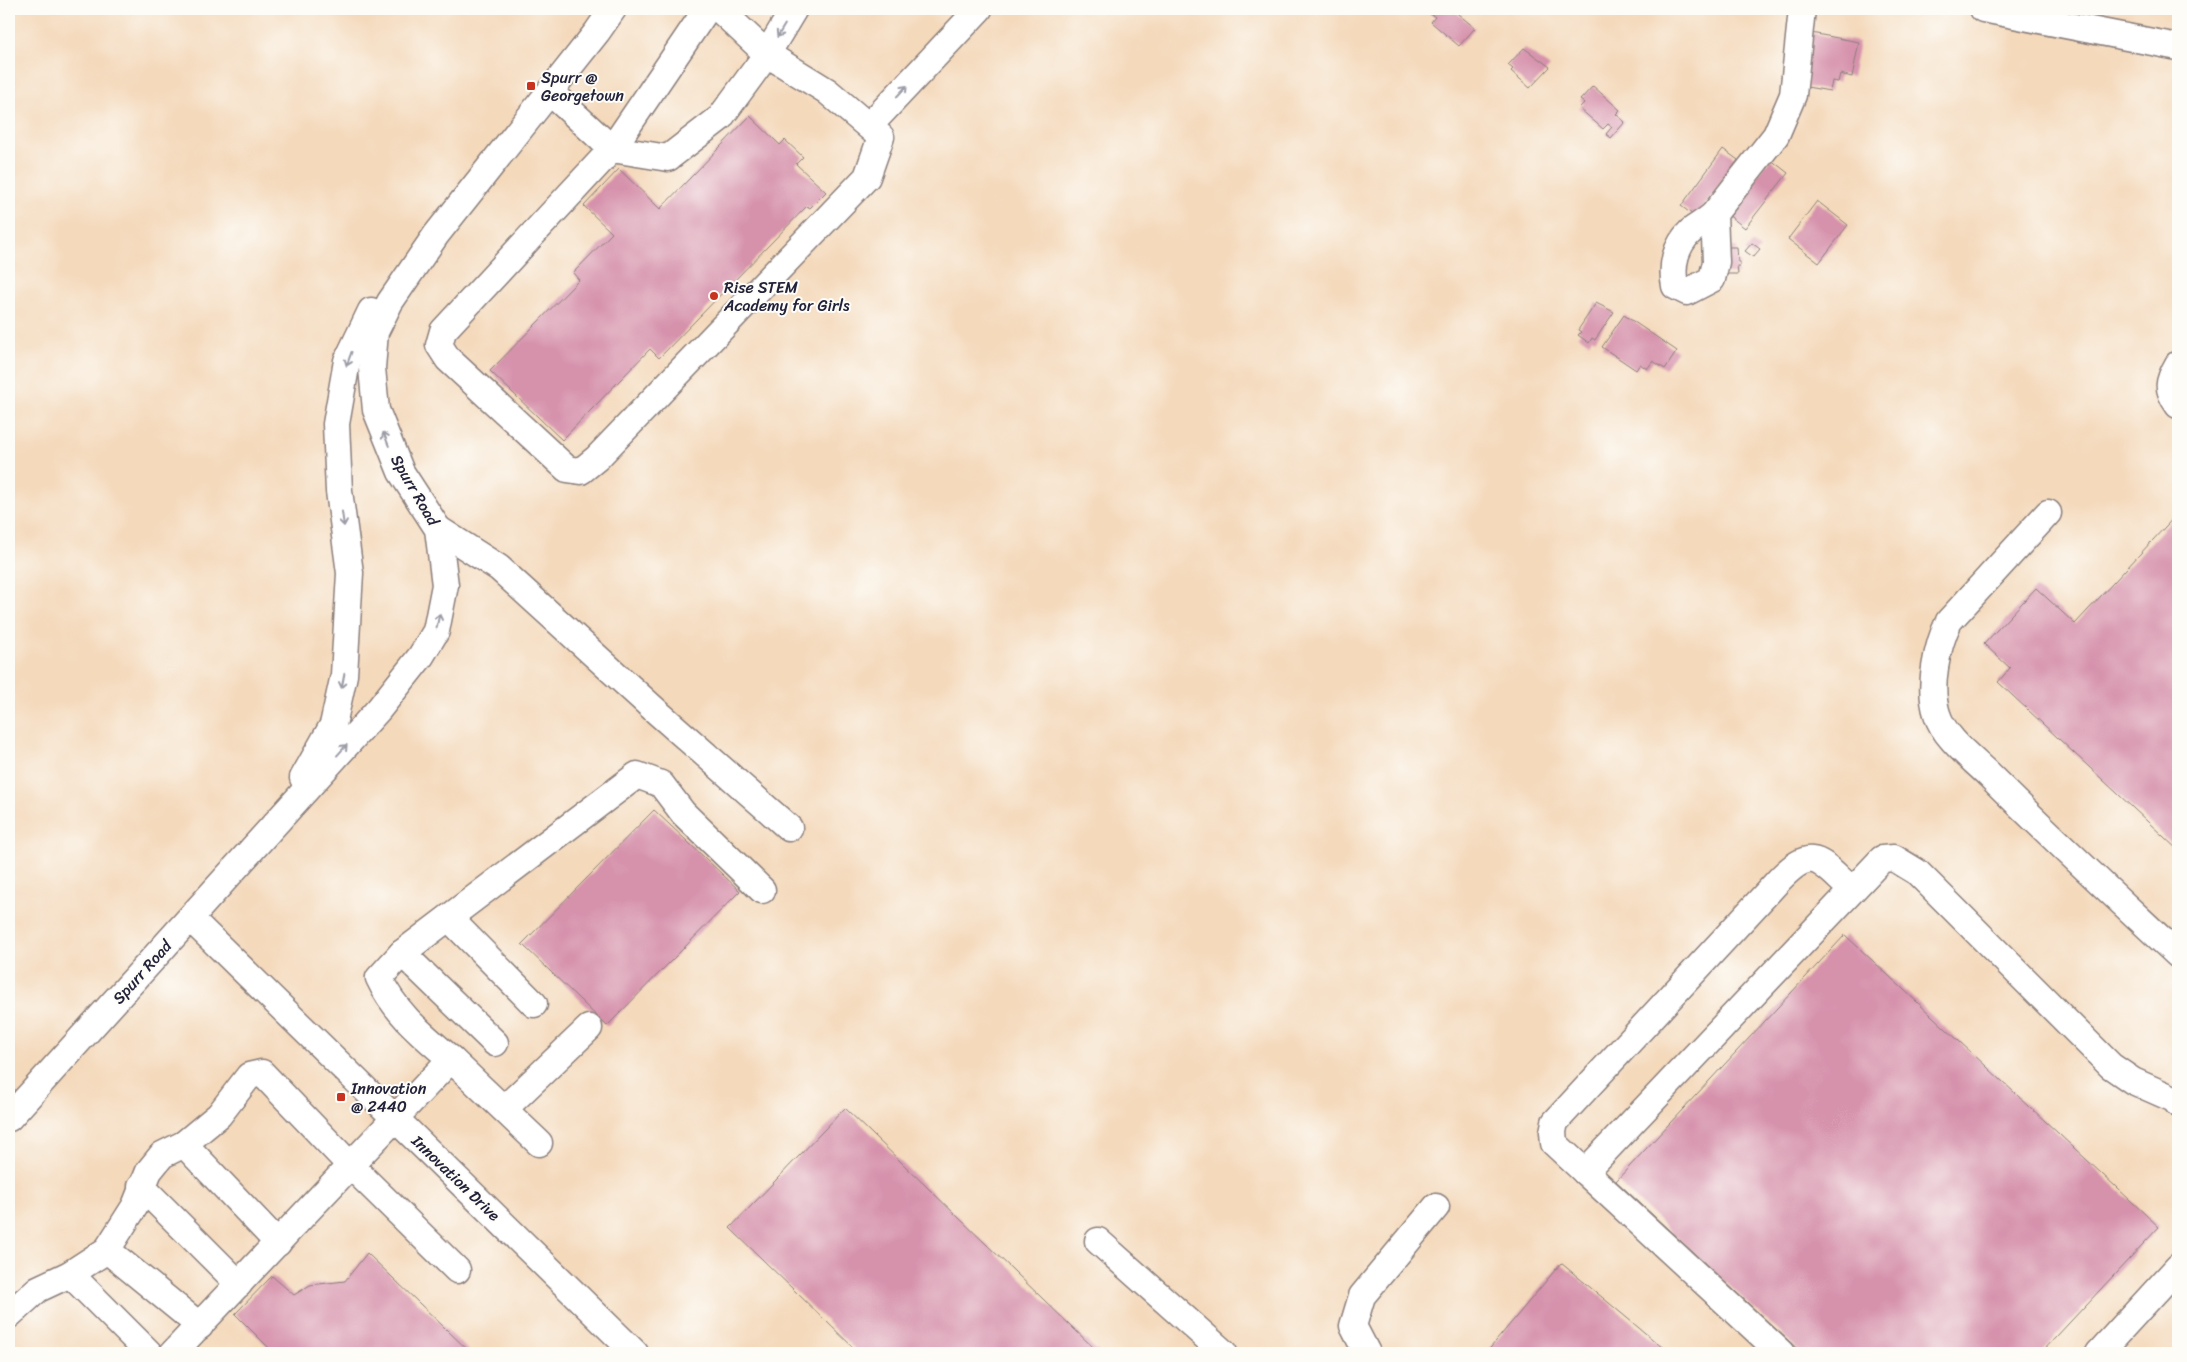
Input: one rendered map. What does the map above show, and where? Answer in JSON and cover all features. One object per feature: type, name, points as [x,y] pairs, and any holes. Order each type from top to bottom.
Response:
[{"type":"street","name":"Spurr Road","points":[[9,1118],[379,709],[421,656],[436,631],[445,585],[438,529],[401,472],[376,410],[372,368],[374,332],[390,302],[436,235],[550,92],[613,9]]},
{"type":"street","points":[[707,9],[612,149],[443,331],[439,344],[448,359],[567,469],[581,471],[604,451],[867,177],[881,137],[827,91],[768,54],[719,9]]},
{"type":"street","points":[[550,92],[612,149],[668,158],[720,118],[768,54],[794,9]]},
{"type":"street","points":[[869,126],[979,9]]},
{"type":"street","points":[[1714,214],[1776,135],[1793,95],[1802,9]]},
{"type":"street","points":[[1983,9],[2178,47]]},
{"type":"street","name":"Spurr Road","points":[[274,826],[333,725],[344,676],[350,573],[339,491],[336,424],[347,361],[377,297],[436,235]]},
{"type":"street","points":[[2178,364],[2170,378],[2170,394],[2178,405]]},
{"type":"street","points":[[2048,513],[1949,621],[1941,638],[1935,664],[1936,714],[1950,735],[2044,830],[2178,955]]},
{"type":"street","points":[[438,529],[499,568],[656,711],[789,828]]},
{"type":"street","points":[[539,1143],[452,1059],[412,1026],[387,996],[379,978],[402,953],[637,776],[662,784],[683,813],[762,890]]},
{"type":"street","points":[[1781,1353],[1554,1143],[1553,1132],[1555,1122],[1759,901],[1798,862],[1809,858],[1820,862],[1851,889]]},
{"type":"street","points":[[1585,1172],[1851,889],[1882,859],[1894,858],[1904,862],[1918,872],[2111,1066],[2134,1081],[2174,1099],[2178,1104]]},
{"type":"street","points":[[449,918],[534,1004]]},
{"type":"street","name":"Innovation Drive","points":[[191,919],[635,1353]]},
{"type":"street","points":[[402,953],[495,1043]]},
{"type":"street","points":[[504,1109],[589,1028]]},
{"type":"street","points":[[173,1353],[452,1059]]},
{"type":"street","points":[[9,1315],[38,1289],[70,1274],[107,1250],[135,1206],[149,1171],[162,1155],[184,1144],[218,1115],[249,1076],[262,1073],[351,1166],[457,1270]]},
{"type":"street","points":[[184,1144],[278,1243]]},
{"type":"street","points":[[142,1186],[239,1284]]},
{"type":"street","points":[[1366,1353],[1354,1326],[1362,1296],[1436,1207]]},
{"type":"street","points":[[1098,1241],[1224,1353]]},
{"type":"street","points":[[107,1250],[200,1326]]},
{"type":"street","points":[[2099,1353],[2178,1267]]},
{"type":"street","points":[[70,1274],[149,1353]]},
{"type":"building","points":[[1433,9],[1452,9],[1475,28],[1459,46],[1431,22],[1435,17],[1429,13]]},
{"type":"building","points":[[1811,33],[1859,42],[1852,77],[1840,74],[1838,82],[1832,81],[1830,91],[1801,86]]},
{"type":"building","points":[[1524,48],[1550,67],[1530,88],[1511,71],[1513,69],[1508,65]]},
{"type":"building","points":[[1593,86],[1620,110],[1616,114],[1625,122],[1611,138],[1606,134],[1612,127],[1608,124],[1603,129],[1579,108],[1584,103],[1580,100]]},
{"type":"building","points":[[750,116],[780,145],[785,140],[803,157],[796,164],[826,192],[810,208],[807,206],[659,358],[650,349],[562,440],[490,371],[579,280],[573,273],[612,233],[584,206],[619,169],[660,209]]},
{"type":"building","points":[[1723,149],[1738,160],[1696,217],[1681,206]]},
{"type":"building","points":[[1770,159],[1788,173],[1745,228],[1727,214]]},
{"type":"building","points":[[1817,201],[1848,225],[1819,263],[1788,239]]},
{"type":"building","points":[[1752,243],[1760,249],[1753,257],[1745,251]]},
{"type":"building","points":[[1722,247],[1737,247],[1738,262],[1740,262],[1740,266],[1737,266],[1738,274],[1723,274]]},
{"type":"building","points":[[1596,303],[1614,312],[1595,340],[1592,338],[1589,343],[1578,335],[1581,332],[1578,330]]},
{"type":"building","points":[[1624,315],[1677,351],[1665,369],[1653,361],[1647,369],[1640,364],[1636,370],[1602,347]]},
{"type":"building","points":[[2178,513],[2178,850],[1998,682],[2010,668],[1984,644],[2036,588],[2075,624]]},
{"type":"building","points":[[654,810],[740,891],[607,1026],[522,944]]},
{"type":"building","points":[[1845,935],[2159,1227],[2041,1353],[1802,1353],[1616,1181]]},
{"type":"building","points":[[845,1108],[1099,1353],[859,1353],[730,1228]]},
{"type":"building","points":[[367,1253],[471,1353],[274,1353],[235,1314],[272,1276],[294,1295],[310,1285],[345,1281]]},
{"type":"building","points":[[1561,1263],[1669,1353],[1486,1353]]},
{"type":"place","name":"Spurr @ Georgetown","points":[[531,86]]},
{"type":"place","name":"Rise STEM Academy for Girls","points":[[714,296]]},
{"type":"place","name":"Innovation @ 2440","points":[[341,1097]]}]
